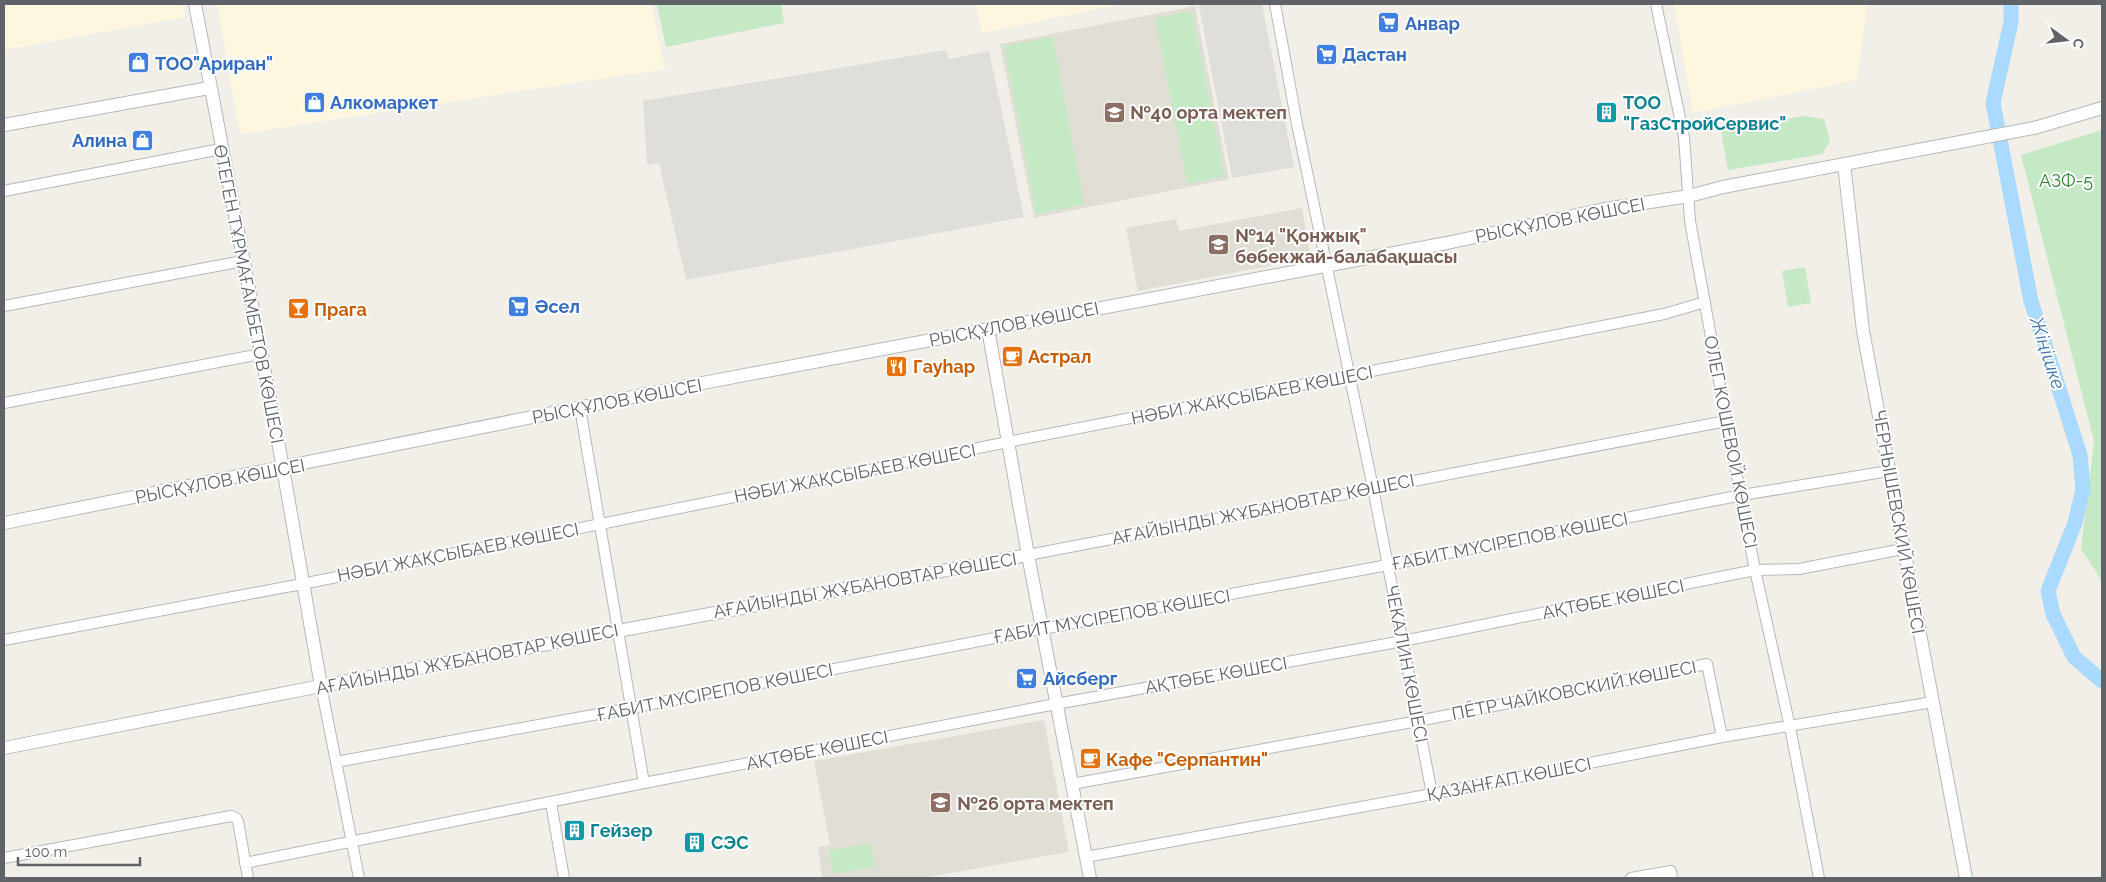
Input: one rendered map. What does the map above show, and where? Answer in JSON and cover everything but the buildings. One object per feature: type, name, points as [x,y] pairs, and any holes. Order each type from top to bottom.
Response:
[{"type":"street","name":"ӨТЕГЕН ТҰРМАҒАМБЕТОВ КӨШЕСІ","points":[[195,4],[283,468],[321,686],[359,878]]},
{"type":"street","name":"ЧЕКАЛИН КӨШЕСІ","points":[[1275,4],[1326,264],[1373,488],[1432,794]]},
{"type":"street","name":"ОЛЕГ КОШЕВОЙ КӨШЕСІ","points":[[1656,4],[1683,130],[1690,221],[1726,421],[1742,495],[1755,570],[1790,727],[1819,878]]},
{"type":"street","points":[[4,125],[210,88]]},
{"type":"street","name":"РЫСҚҰЛОВ КӨШСЕІ","points":[[4,523],[580,408],[1326,264],[1447,243],[1605,209],[1689,196],[1723,187],[1967,142],[2034,128],[2102,108]]},
{"type":"street","points":[[4,191],[221,149]]},
{"type":"street","name":"ЧЕРНЫШЕВСКИЙ КӨШЕСІ","points":[[1844,164],[1863,331],[1966,878]]},
{"type":"street","points":[[4,306],[243,260]]},
{"type":"street","name":"НӘБИ ЖАҚСЫБАЕВ КӨШЕСІ","points":[[4,640],[302,584],[1008,442],[1664,314],[1705,302]]},
{"type":"street","points":[[988,329],[1028,555],[1090,878]]},
{"type":"street","points":[[4,403],[261,354]]},
{"type":"street","points":[[580,408],[644,783]]},
{"type":"street","name":"АҒАЙЫНДЫ ЖҰБАНОВТАР КӨШЕСІ","points":[[4,748],[321,686],[1028,555],[1726,421]]},
{"type":"street","name":"ҒАБИТ МҮСІРЕПОВ КӨШЕСІ","points":[[336,762],[1388,565],[1742,495],[1889,471]]},
{"type":"street","name":"АҚТӨБЕ КӨШЕСІ","points":[[246,863],[644,783],[1056,704],[1403,641],[1755,570],[1799,569],[1903,549]]},
{"type":"street","name":"ПЁТР ЧАЙКОВСКИЙ КӨШЕСІ","points":[[1072,784],[1418,721],[1708,664],[1722,737]]},
{"type":"street","name":"ҚАЗАНҒАП КӨШЕСІ","points":[[1086,857],[1432,794],[1722,737],[1933,702]]},
{"type":"street","points":[[552,803],[564,878]]},
{"type":"street","points":[[4,858],[231,816],[238,821],[248,878]]},
{"type":"street","points":[[1631,878],[1671,871],[1672,878]]},
{"type":"shaded area","points":[[4,4],[183,4],[185,17],[4,50]]},
{"type":"shaded area","points":[[217,4],[651,4],[665,69],[240,134]]},
{"type":"shaded area","points":[[976,4],[1122,4],[982,33]]},
{"type":"shaded area","points":[[1207,4],[1262,4],[1294,167],[1232,178],[1199,6]]},
{"type":"shaded area","points":[[1674,4],[1867,4],[1857,80],[1693,113]]},
{"type":"shaded area","name":"№40 орта мектеп","points":[[1195,6],[1229,179],[1034,218],[1000,44]]},
{"type":"shaded area","points":[[946,50],[949,59],[989,51],[1024,217],[686,280],[659,163],[647,165],[643,101]]},
{"type":"shaded area","name":"№14 \"Қонжық\" бөбекжай-балабақшасы","points":[[1302,208],[1311,258],[1138,291],[1126,228],[1176,219],[1179,231]]},
{"type":"shaded area","name":"№26 орта мектеп","points":[[1044,720],[1069,852],[922,878],[822,878],[818,847],[830,845],[814,761]]},
{"type":"green space","points":[[657,4],[781,4],[784,23],[666,47]]},
{"type":"green space","points":[[1192,11],[1225,176],[1187,184],[1155,18]]},
{"type":"green space","points":[[1053,37],[1084,204],[1036,214],[1004,46]]},
{"type":"green space","points":[[1805,116],[1824,119],[1830,141],[1822,154],[1728,170],[1721,130]]},
{"type":"green space","name":"АЗФ-5","points":[[2102,130],[2102,581],[2081,549],[2094,441],[2021,155]]},
{"type":"green space","points":[[1805,267],[1811,303],[1788,307],[1782,271]]},
{"type":"green space","points":[[871,844],[875,867],[833,874],[829,850]]},
{"type":"waterway","name":"Жіңішке","points":[[2011,4],[2011,22],[1993,103],[2031,301],[2080,455],[2083,489],[2075,523],[2048,591],[2053,614],[2074,657],[2102,681]]},
{"type":"place","name":"Анвар","points":[[1389,23]]},
{"type":"place","name":"Дастан","points":[[1326,54]]},
{"type":"place","name":"ТОО\"Ариран\"","points":[[139,63]]},
{"type":"place","name":"Алкомаркет","points":[[314,102]]},
{"type":"place","name":"№40 орта мектеп","points":[[1114,112]]},
{"type":"place","name":"ТОО \"ГазСтройСервис\"","points":[[1607,112]]},
{"type":"place","name":"Алина","points":[[143,140]]},
{"type":"place","name":"№14 \"Қонжық\" бөбекжай-балабақшасы","points":[[1219,245]]},
{"type":"place","name":"Əсел","points":[[519,306]]},
{"type":"place","name":"Прага","points":[[298,309]]},
{"type":"place","name":"Астрал","points":[[1012,356]]},
{"type":"place","name":"Гауhар","points":[[897,366]]},
{"type":"place","name":"Айсберг","points":[[1027,678]]},
{"type":"place","name":"Кафе \"Серпантин\"","points":[[1090,759]]},
{"type":"place","name":"№26 орта мектеп","points":[[941,803]]},
{"type":"place","name":"Гейзер","points":[[574,830]]},
{"type":"place","name":"СЭС","points":[[695,842]]}]
